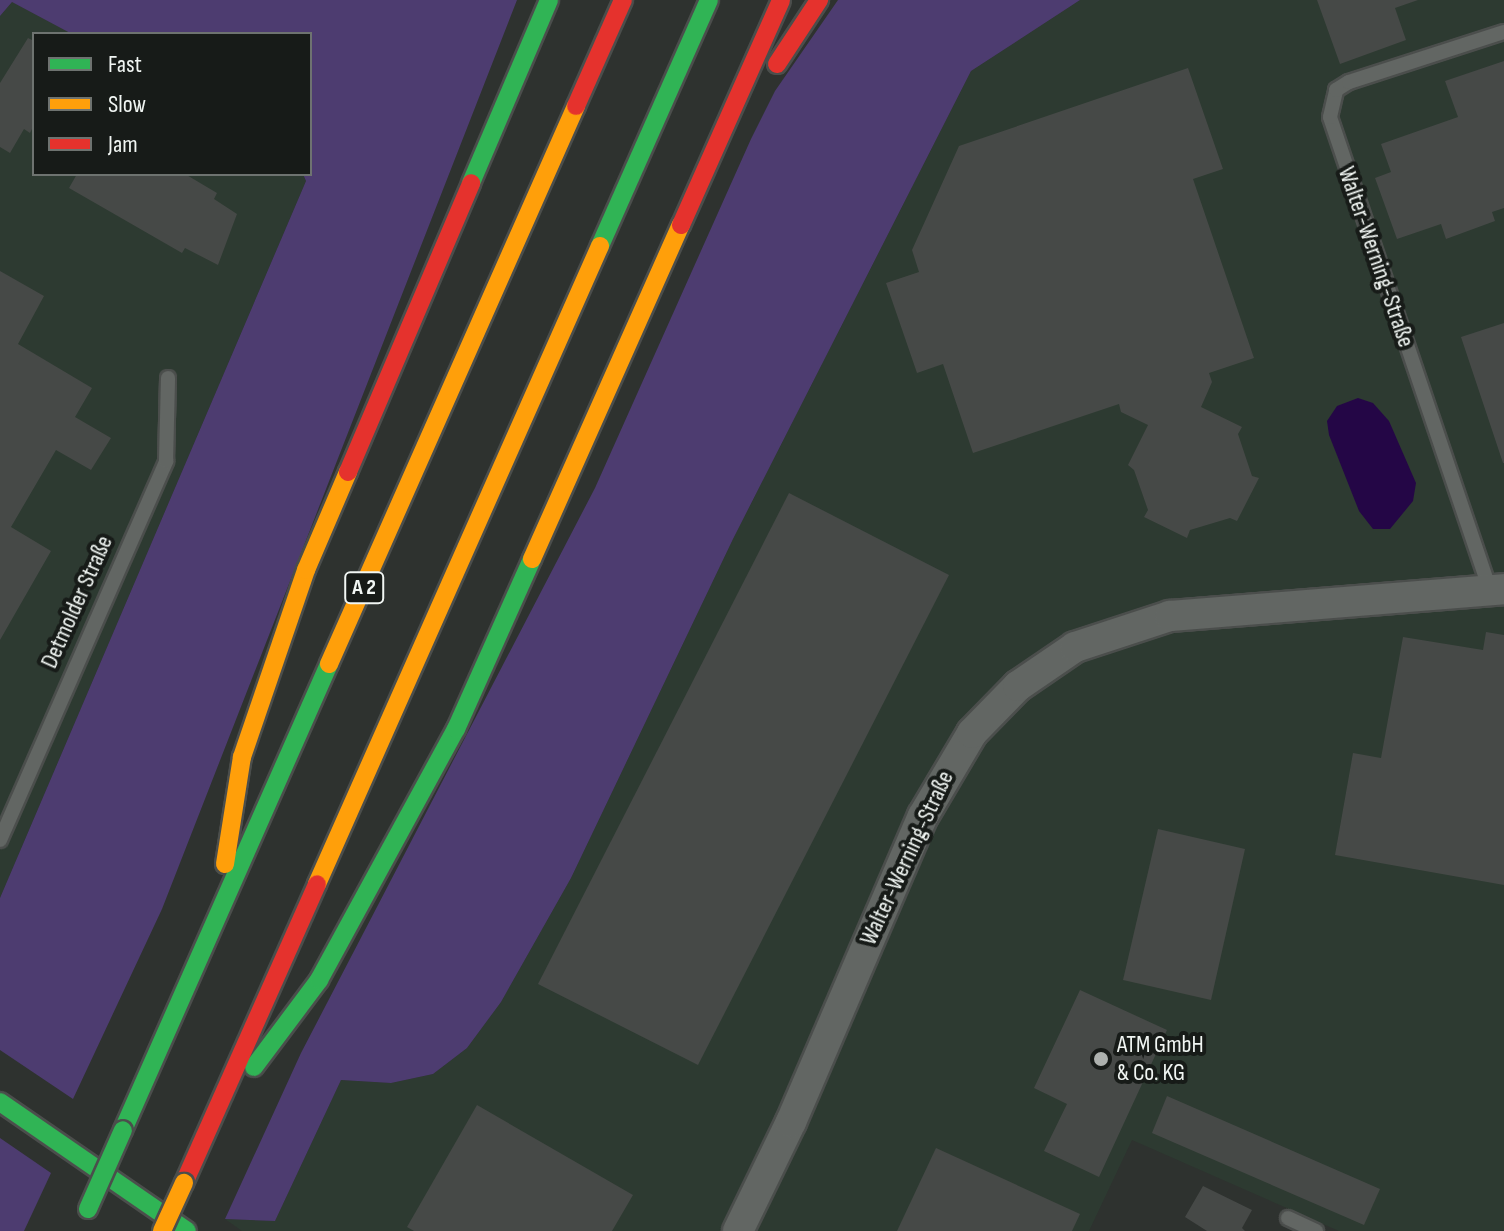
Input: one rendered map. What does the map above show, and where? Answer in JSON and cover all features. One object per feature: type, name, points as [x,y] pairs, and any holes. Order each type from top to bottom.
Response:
[{"type":"main road","points":[[214,930],[242,757],[306,570],[549,0]]},
{"type":"main road","name":"A 2","points":[[78,1231],[214,930],[623,0]]},
{"type":"main road","points":[[162,1231],[709,0]]},
{"type":"main road","points":[[205,1133],[319,980],[456,729],[781,0]]},
{"type":"main road","points":[[706,173],[819,0]]},
{"type":"main road","points":[[0,1102],[187,1231]]},
{"type":"street","name":"Walter-Werning-Straße","points":[[738,1231],[791,1122],[928,805],[972,733],[1018,686],[1075,647],[1170,616],[1497,590]]},
{"type":"lane","name":"Walter-Werning-Straße","points":[[1497,590],[1330,117],[1336,90],[1349,82],[1504,32]]},
{"type":"lane","name":"Detmolder Straße","points":[[0,840],[166,461],[168,378]]},
{"type":"lane","points":[[1288,1218],[1316,1231]]},
{"type":"shaded area","points":[[0,0],[517,0],[162,909],[73,1099],[0,1050],[0,898],[306,181],[304,176],[312,176],[312,32],[68,32],[12,2],[0,16]]},
{"type":"shaded area","points":[[838,0],[1080,0],[971,71],[733,539],[571,878],[501,1002],[467,1048],[433,1074],[391,1083],[341,1080],[275,1221],[225,1219],[301,1053],[595,488],[775,91]]},
{"type":"shaded area","points":[[1080,0],[1504,0],[1504,1231],[1339,1231],[1132,1140],[1089,1231],[242,1231],[225,1219],[275,1221],[341,1080],[391,1083],[433,1074],[467,1048],[501,1002],[571,878],[733,539],[971,71]]},
{"type":"shaded area","points":[[12,2],[68,32],[32,32],[32,176],[304,176],[306,181],[0,898],[0,16]]},
{"type":"shaded area","points":[[1358,398],[1373,403],[1389,421],[1416,483],[1413,501],[1390,529],[1373,529],[1359,511],[1329,435],[1327,421],[1337,406]]},
{"type":"shaded area","points":[[0,1138],[51,1173],[24,1231],[0,1231]]},
{"type":"building","points":[[1317,0],[1418,0],[1395,8],[1406,40],[1340,64]]},
{"type":"building","points":[[28,38],[32,40],[32,129],[30,133],[24,129],[10,153],[0,147],[0,83]]},
{"type":"building","points":[[1504,61],[1504,208],[1492,212],[1495,221],[1446,239],[1441,224],[1397,239],[1375,178],[1391,172],[1381,144],[1458,117],[1445,81]]},
{"type":"building","points":[[1188,68],[1223,169],[1193,179],[1254,358],[1209,373],[1212,382],[1201,407],[1242,427],[1238,434],[1252,476],[1259,478],[1237,521],[1230,518],[1190,530],[1187,538],[1144,517],[1148,510],[1134,470],[1128,465],[1148,425],[1121,412],[1119,404],[973,453],[943,364],[917,373],[886,283],[919,272],[912,250],[959,146]]},
{"type":"building","points":[[76,176],[188,176],[217,193],[214,199],[237,214],[218,265],[185,248],[182,253],[69,188]]},
{"type":"building","points":[[0,271],[44,296],[18,344],[92,388],[75,417],[111,438],[91,470],[56,450],[11,527],[51,551],[0,640]]},
{"type":"building","points":[[1504,323],[1504,463],[1503,463],[1461,337]]},
{"type":"building","points":[[789,493],[949,575],[698,1065],[538,984]]},
{"type":"building","points":[[1486,632],[1504,635],[1504,885],[1335,855],[1353,753],[1381,758],[1403,637],[1483,650]]},
{"type":"building","points":[[1158,829],[1245,849],[1211,1000],[1123,980]]},
{"type":"building","name":"ATM GmbH & Co. KG","points":[[1080,990],[1167,1030],[1099,1177],[1044,1151],[1067,1104],[1034,1088]]},
{"type":"building","points":[[1167,1096],[1380,1189],[1364,1225],[1152,1133]]},
{"type":"building","points":[[477,1105],[633,1195],[612,1231],[414,1231],[407,1227]]},
{"type":"building","points":[[936,1148],[1080,1214],[1072,1231],[897,1231]]},
{"type":"building","points":[[1203,1186],[1252,1210],[1242,1228],[1245,1231],[1207,1231],[1185,1217]]},
{"type":"traffic: fast","points":[[471,183],[549,0]]},
{"type":"traffic: fast","points":[[600,246],[709,0]]},
{"type":"traffic: fast","points":[[254,1067],[319,980],[456,729],[532,559]]},
{"type":"traffic: fast","points":[[123,1130],[329,664]]},
{"type":"traffic: fast","points":[[0,1102],[187,1231]]},
{"type":"traffic: fast","points":[[88,1209],[123,1130]]},
{"type":"traffic: slow","points":[[329,664],[576,106]]},
{"type":"traffic: slow","points":[[532,559],[681,225]]},
{"type":"traffic: slow","points":[[317,884],[600,246]]},
{"type":"traffic: slow","points":[[225,864],[242,757],[306,570],[348,472]]},
{"type":"traffic: slow","points":[[162,1231],[184,1183]]},
{"type":"traffic: jam","points":[[576,106],[623,0]]},
{"type":"traffic: jam","points":[[681,225],[781,0]]},
{"type":"traffic: jam","points":[[777,64],[819,0]]},
{"type":"traffic: jam","points":[[348,472],[471,183]]},
{"type":"traffic: jam","points":[[184,1183],[317,884]]},
{"type":"place","name":"ATM GmbH & Co. KG","points":[[1101,1059]]}]
